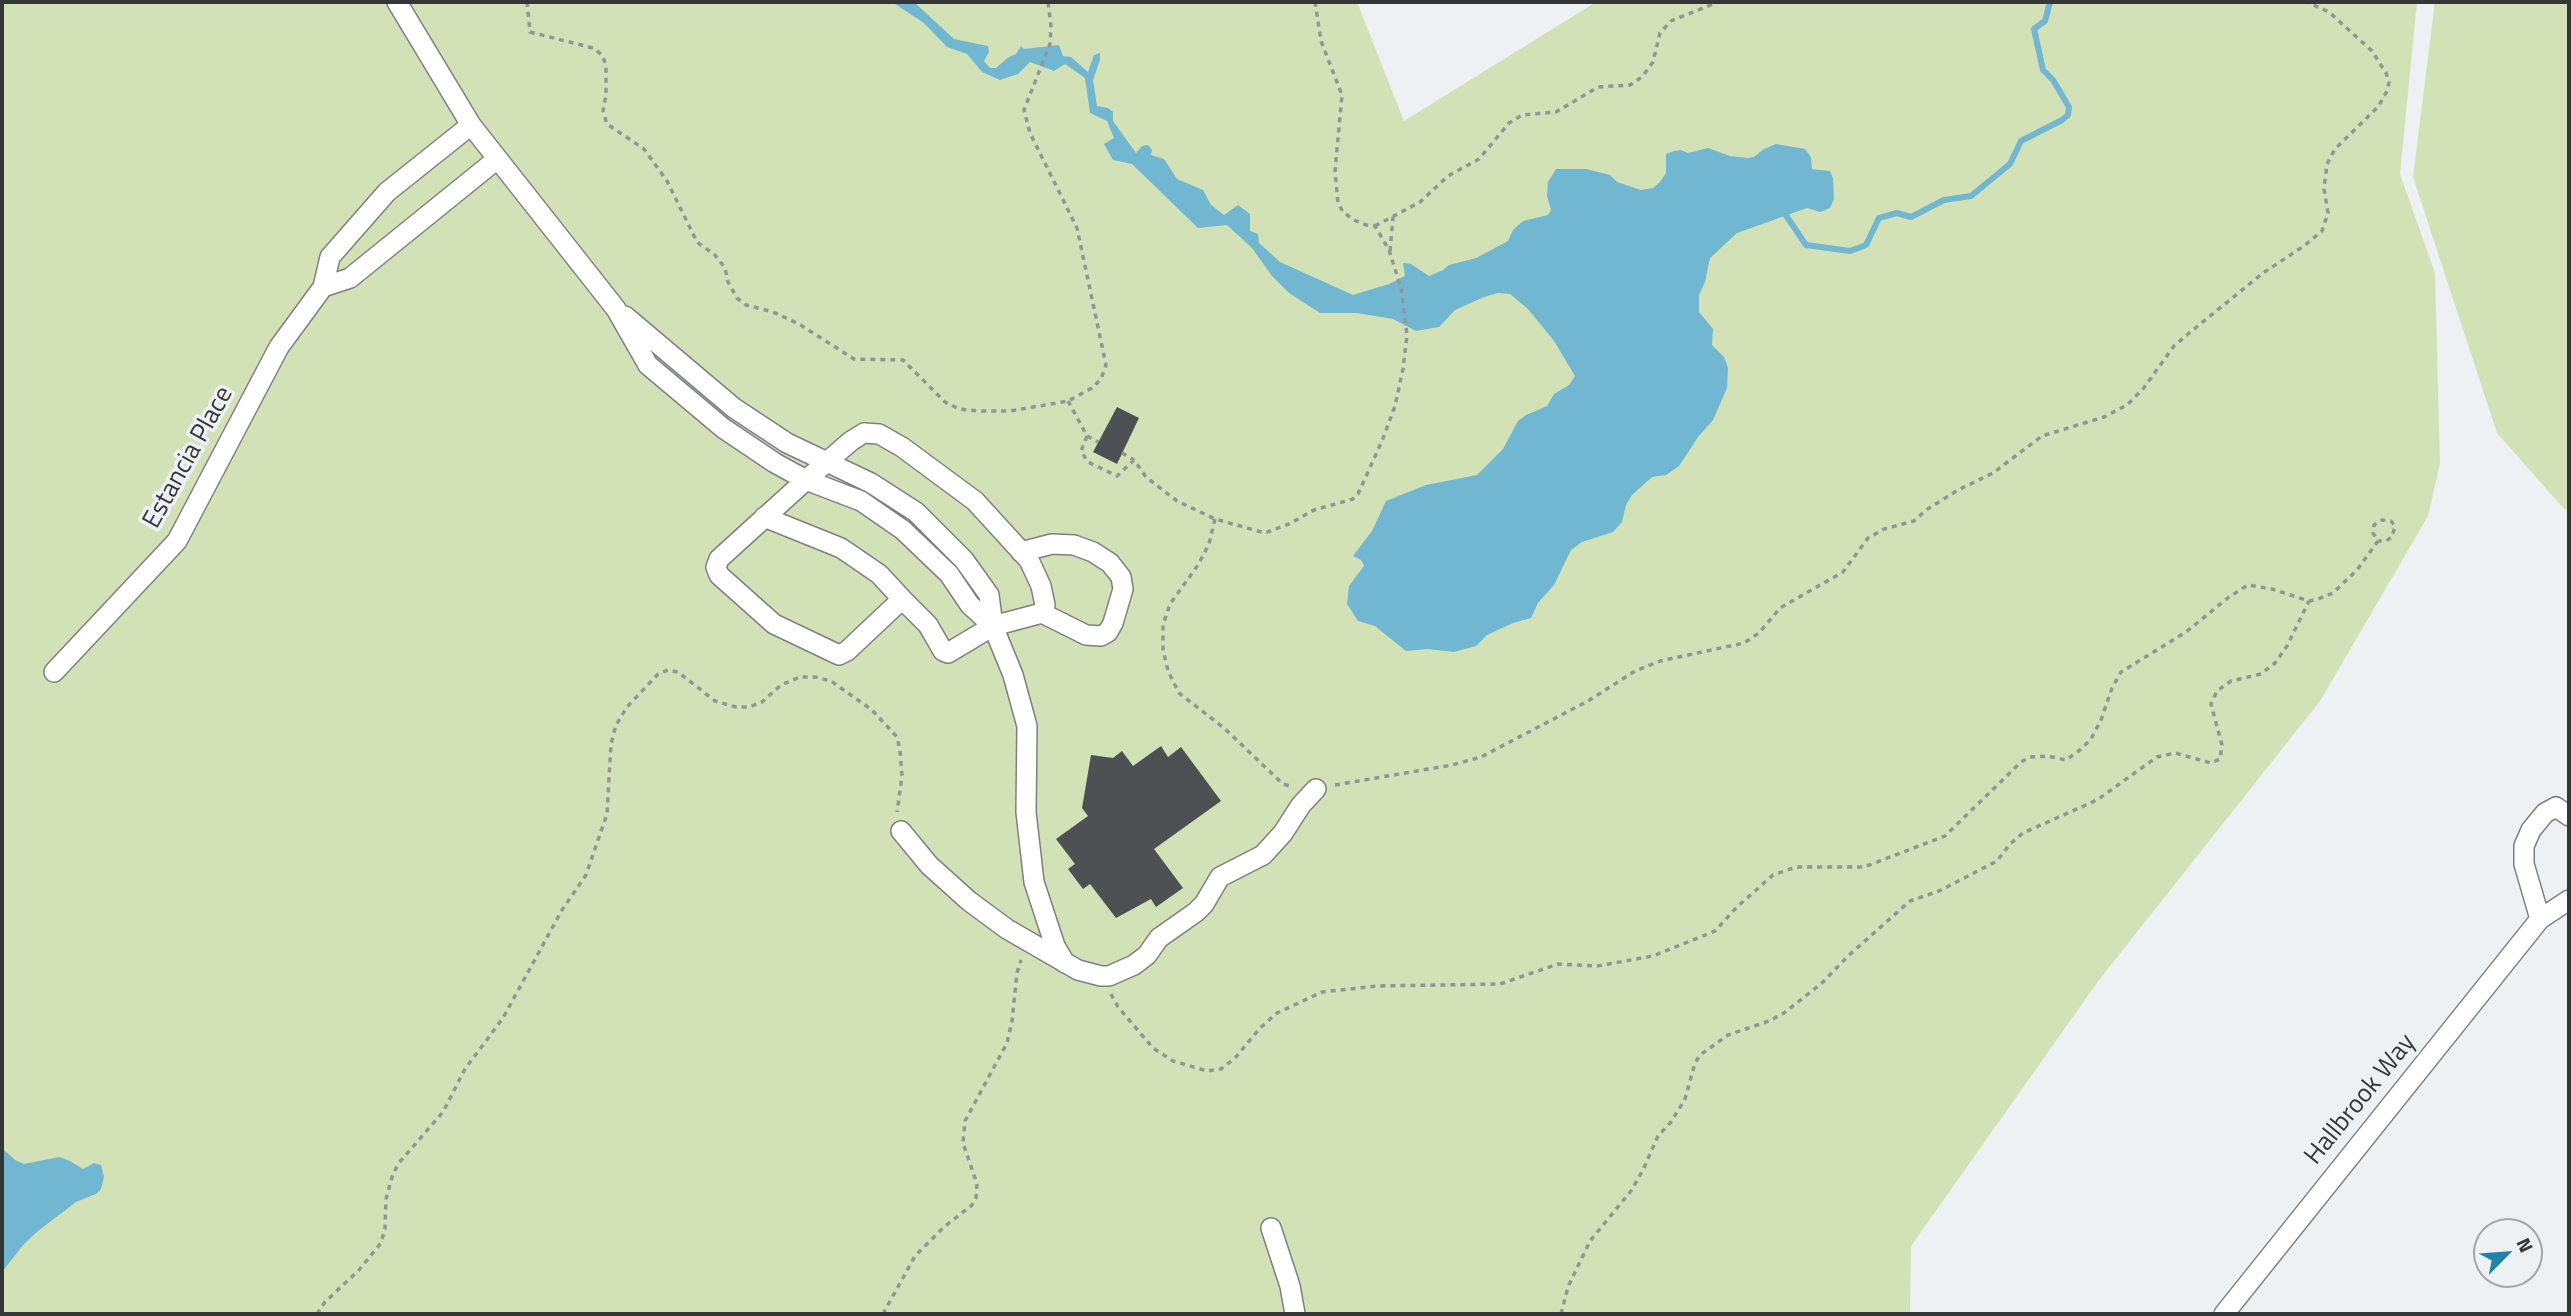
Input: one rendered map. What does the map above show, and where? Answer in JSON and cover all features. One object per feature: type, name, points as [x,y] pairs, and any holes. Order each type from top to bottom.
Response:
[{"type":"street","points":[[397,2],[471,125],[616,309],[648,365],[723,428],[775,463],[806,480],[861,501],[903,530],[949,574],[970,605],[993,626]]},
{"type":"street","name":"Estancia Place","points":[[54,672],[177,541],[279,347],[323,287],[330,257],[381,199],[471,125]]},
{"type":"street","points":[[323,287],[350,278],[496,160]]},
{"type":"street","points":[[616,309],[734,408],[787,443],[870,483],[916,512],[964,560],[989,595],[993,626],[1013,675],[1027,726],[1026,812],[1034,882],[1055,946],[1065,963]]},
{"type":"street","points":[[904,601],[898,603],[847,651],[839,655],[774,624],[719,575],[716,567],[719,559],[764,517],[851,441],[864,433],[878,434],[902,447],[975,501],[1029,560],[1041,586],[1045,605],[1042,613]]},
{"type":"street","points":[[764,517],[841,548],[879,574],[928,625],[943,651],[948,653],[993,626],[1042,613],[1086,635],[1101,636],[1108,632],[1123,589],[1121,577],[1110,563],[1093,552],[1074,545],[1052,544],[1021,552]]},
{"type":"street","points":[[901,831],[929,865],[969,901],[1007,929],[1078,970],[1101,976],[1121,972],[1135,965],[1170,928],[1204,904],[1220,877],[1263,855],[1316,789]]},
{"type":"street","points":[[2540,919],[2524,864],[2524,846],[2530,830],[2545,813],[2556,807],[2569,816]]},
{"type":"street","name":"Hallbrook Way","points":[[2224,1314],[2540,919],[2569,900]]},
{"type":"street","points":[[1270,1228],[1290,1286],[1295,1314]]},
{"type":"path","points":[[527,2],[530,32],[593,48],[602,55],[606,65],[603,111],[607,124],[644,149],[667,181],[697,242],[715,255],[725,268],[728,282],[737,298],[746,305],[773,312],[799,324],[854,359],[903,360],[930,389],[959,409],[1010,411],[1068,401],[1092,388],[1101,379],[1106,365],[1077,228],[1030,133],[1024,110],[1050,44],[1051,17],[1048,2]]},
{"type":"path","points":[[1315,2],[1323,49],[1342,95],[1335,171],[1338,203],[1343,212],[1354,220],[1375,226],[1420,202],[1448,176],[1479,159],[1509,123],[1521,115],[1556,113],[1598,88],[1630,85],[1642,77],[1653,62],[1660,33],[1671,21],[1718,2]]},
{"type":"path","points":[[1215,519],[1209,544],[1198,565],[1170,604],[1163,625],[1163,649],[1168,671],[1179,693],[1224,727],[1283,785],[1316,789],[1452,765],[1481,757],[1596,697],[1635,671],[1660,661],[1744,643],[1759,634],[1780,608],[1843,572],[1868,538],[1884,529],[1914,521],[1958,490],[1993,473],[2042,436],[2104,417],[2127,405],[2143,389],[2174,346],[2263,273],[2322,231],[2328,213],[2324,189],[2327,164],[2335,149],[2378,107],[2389,82],[2372,51],[2329,12],[2307,2]]},
{"type":"path","points":[[1390,253],[1393,217]]},
{"type":"path","points":[[1122,453],[1134,460],[1146,477],[1177,501],[1215,519],[1265,533],[1314,510],[1353,499],[1358,494],[1382,441],[1395,406],[1407,335],[1401,288],[1390,253],[1375,226]]},
{"type":"path","points":[[1068,401],[1087,436],[1098,442]]},
{"type":"path","points":[[1087,436],[1081,452],[1088,462],[1117,476],[1134,460]]},
{"type":"path","points":[[2382,520],[2390,521],[2395,526],[2392,537],[2386,541],[2378,541],[2373,533],[2374,525],[2382,520]]},
{"type":"path","points":[[1101,976],[1118,1007],[1153,1048],[1173,1061],[1207,1071],[1221,1069],[1236,1058],[1260,1028],[1277,1013],[1322,992],[1377,986],[1500,984],[1558,964],[1597,966],[1653,956],[1714,931],[1773,875],[1796,867],[1864,867],[1945,836],[2021,762],[2030,757],[2048,756],[2066,760],[2091,739],[2121,672],[2186,632],[2229,597],[2248,585],[2272,589],[2309,601],[2333,593],[2357,570],[2378,541]]},
{"type":"path","points":[[1562,1314],[1569,1287],[1590,1241],[1631,1191],[1658,1136],[1671,1122],[1685,1099],[1695,1063],[1700,1055],[1728,1035],[1784,1013],[1822,983],[1910,901],[1939,891],[1997,861],[2023,833],[2097,800],[2157,757],[2175,753],[2211,763],[2220,759],[2222,745],[2213,721],[2211,704],[2217,691],[2231,681],[2261,674],[2275,663],[2287,646],[2309,601]]},
{"type":"path","points":[[317,1314],[381,1243],[385,1229],[386,1199],[398,1164],[443,1112],[465,1069],[508,1011],[562,911],[586,875],[607,814],[611,744],[615,725],[627,707],[658,674],[668,670],[678,672],[715,701],[736,707],[749,707],[762,702],[781,685],[800,677],[831,681],[843,688],[872,709],[897,737],[902,776],[897,803],[901,831]]},
{"type":"path","points":[[883,1314],[915,1256],[944,1227],[972,1205],[976,1198],[977,1184],[963,1143],[965,1121],[1007,1043],[1017,973],[1030,942]]},
{"type":"green space","points":[[2,2],[1357,2],[1404,121],[1596,2],[2417,2],[2400,174],[2435,273],[2440,464],[2428,516],[2320,701],[2099,980],[1911,1246],[1910,1314],[2,1314]]},
{"type":"green space","points":[[2435,2],[2569,2],[2569,506],[2565,510],[2497,433],[2413,177]]},
{"type":"water","points":[[892,2],[914,2],[954,39],[988,46],[989,52],[984,61],[990,68],[996,68],[1016,54],[1021,46],[1024,49],[1059,45],[1063,56],[1071,57],[1088,72],[1094,55],[1100,53],[1093,80],[1097,106],[1113,112],[1113,121],[1136,153],[1142,146],[1148,145],[1152,150],[1151,155],[1164,159],[1177,179],[1203,190],[1211,205],[1224,215],[1238,205],[1250,214],[1250,231],[1258,234],[1259,243],[1280,262],[1353,295],[1405,276],[1403,263],[1411,264],[1429,276],[1449,265],[1476,258],[1508,241],[1513,230],[1523,221],[1548,215],[1551,210],[1547,196],[1548,182],[1556,169],[1586,169],[1610,175],[1617,182],[1641,190],[1653,188],[1660,182],[1666,173],[1666,154],[1674,151],[1688,153],[1708,148],[1730,156],[1748,158],[1776,144],[1805,149],[1811,157],[1812,169],[1830,171],[1834,199],[1830,208],[1820,212],[1807,208],[1737,233],[1710,258],[1699,295],[1699,312],[1713,329],[1712,345],[1724,357],[1728,368],[1727,388],[1713,420],[1679,466],[1666,475],[1652,477],[1632,495],[1626,505],[1622,522],[1613,532],[1582,542],[1571,550],[1554,585],[1538,603],[1531,618],[1487,635],[1476,646],[1454,652],[1427,649],[1406,651],[1375,626],[1358,621],[1347,604],[1349,586],[1364,566],[1361,560],[1353,556],[1372,531],[1386,501],[1426,485],[1477,475],[1503,449],[1518,421],[1547,406],[1554,394],[1569,385],[1575,376],[1554,341],[1528,309],[1510,294],[1498,293],[1484,297],[1455,310],[1439,327],[1416,331],[1393,319],[1357,313],[1320,313],[1289,293],[1272,276],[1252,248],[1227,225],[1198,228],[1132,164],[1113,160],[1104,144],[1114,138],[1107,121],[1090,113],[1085,78],[1065,64],[1054,71],[1030,62],[1018,74],[1000,80],[982,72],[967,54],[947,47],[924,23]]},
{"type":"water","points":[[2,1148],[24,1164],[59,1157],[83,1169],[94,1163],[101,1165],[104,1177],[101,1189],[96,1194],[76,1202],[38,1231],[2,1272]]},
{"type":"building","points":[[1117,407],[1139,418],[1117,464],[1093,452]]},
{"type":"building","points":[[1161,746],[1168,757],[1181,747],[1221,801],[1154,849],[1183,888],[1156,907],[1151,899],[1116,918],[1090,884],[1083,889],[1068,869],[1075,864],[1056,839],[1088,816],[1082,808],[1091,755],[1113,758],[1122,751],[1133,766]]},
{"type":"waterway","points":[[1783,211],[1806,245],[1850,251],[1866,245],[1879,218],[1897,213],[1911,217],[1944,200],[1971,196],[2010,164],[2021,141],[2068,115],[2069,107],[2053,80],[2043,70],[2034,29],[2045,21],[2050,2]]}]
